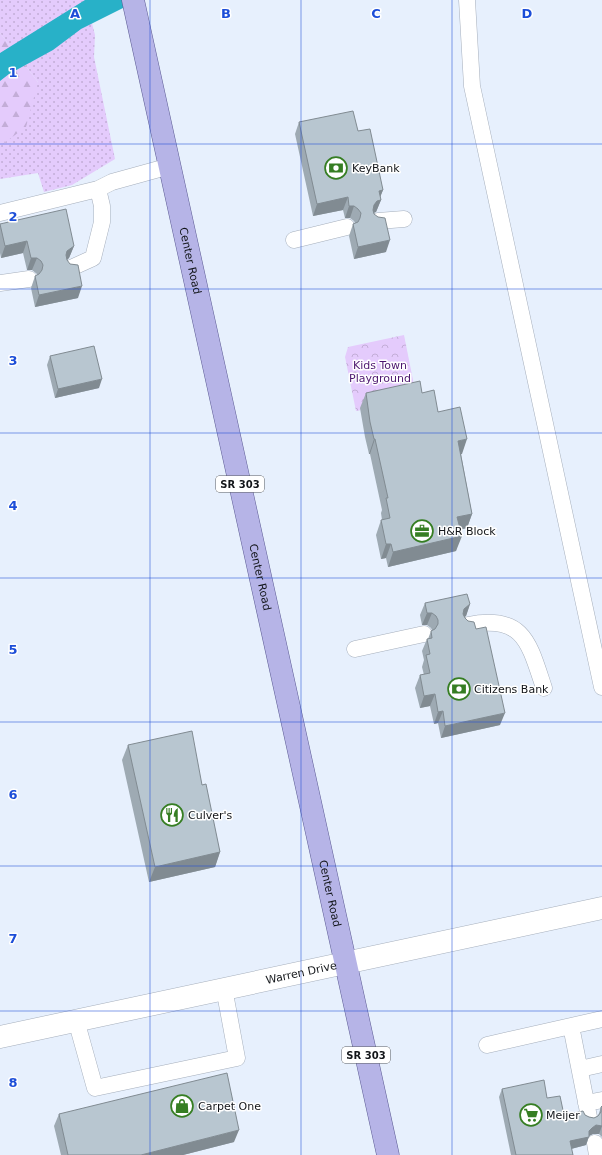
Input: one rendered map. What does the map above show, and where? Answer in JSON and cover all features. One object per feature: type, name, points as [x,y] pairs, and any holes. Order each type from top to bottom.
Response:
[{"type":"main road","name":"Center Road","points":[[134,3],[388,1155]]},
{"type":"street","name":"Warren Drive","points":[[0,1037],[602,908]]},
{"type":"lane","points":[[467,0],[472,86],[602,687]]},
{"type":"lane","points":[[0,213],[98,189],[112,182],[170,166]]},
{"type":"lane","points":[[71,268],[93,258],[102,222],[102,206],[98,189]]},
{"type":"lane","points":[[378,221],[404,219]]},
{"type":"lane","points":[[294,240],[347,227]]},
{"type":"lane","points":[[0,283],[29,278]]},
{"type":"lane","points":[[468,625],[481,622],[500,623],[512,627],[522,636],[532,651],[544,688]]},
{"type":"lane","points":[[355,649],[424,634]]},
{"type":"lane","points":[[76,1020],[95,1088],[237,1058],[224,988]]},
{"type":"lane","points":[[487,1045],[602,1020]]},
{"type":"lane","points":[[571,1026],[580,1070],[592,1107]]},
{"type":"lane","points":[[580,1070],[602,1064]]},
{"type":"green space","points":[[0,0],[86,0],[95,35],[94,57],[115,159],[72,185],[44,192],[38,173],[0,179],[0,146],[38,82],[0,33]]},
{"type":"green space","points":[[0,33],[38,82],[26,127],[0,146]]},
{"type":"green space","name":"Kids Town Playground","points":[[404,335],[417,400],[356,411],[345,357],[348,347]]},
{"type":"water","points":[[85,0],[139,0],[81,29],[53,50],[9,74],[0,81],[0,53]]},
{"type":"building","points":[[353,111],[358,131],[370,129],[383,190],[379,191],[381,200],[377,201],[373,210],[374,214],[378,217],[385,218],[390,240],[358,247],[353,224],[358,222],[361,213],[354,206],[349,206],[348,197],[317,204],[299,122]]},
{"type":"building","points":[[66,209],[74,246],[67,251],[67,260],[70,264],[78,265],[82,286],[39,295],[35,276],[42,270],[43,265],[41,261],[37,258],[31,258],[27,241],[5,246],[0,224]]},
{"type":"building","points":[[94,346],[102,379],[58,389],[50,356]]},
{"type":"building","points":[[420,381],[422,393],[434,390],[438,412],[460,407],[467,439],[458,441],[472,514],[457,517],[462,536],[393,552],[391,544],[386,544],[381,520],[390,518],[386,498],[388,498],[370,422],[366,393]]},
{"type":"building","points":[[467,594],[470,604],[464,609],[463,614],[468,621],[474,622],[476,629],[486,627],[505,713],[445,726],[443,711],[438,712],[435,694],[424,696],[420,675],[430,673],[426,655],[430,654],[427,639],[432,638],[431,631],[435,629],[438,624],[436,616],[432,613],[427,613],[425,603]]},
{"type":"building","points":[[192,731],[202,785],[206,784],[220,852],[155,867],[128,745]]},
{"type":"building","name":"Carpet One","points":[[227,1073],[239,1130],[141,1155],[68,1155],[59,1114]]},
{"type":"building","name":"Meijer","points":[[544,1080],[547,1098],[560,1096],[564,1115],[583,1111],[585,1115],[594,1118],[601,1112],[602,1106],[602,1126],[596,1125],[592,1128],[589,1131],[589,1137],[570,1141],[573,1155],[516,1155],[502,1089]]},
{"type":"place","name":"KeyBank","points":[[336,168]]},
{"type":"place","name":"H&R Block","points":[[422,531]]},
{"type":"place","name":"Citizens Bank","points":[[459,689]]},
{"type":"place","name":"Culver's","points":[[172,815]]},
{"type":"place","name":"Carpet One","points":[[182,1106]]},
{"type":"place","name":"Meijer","points":[[531,1115]]}]
